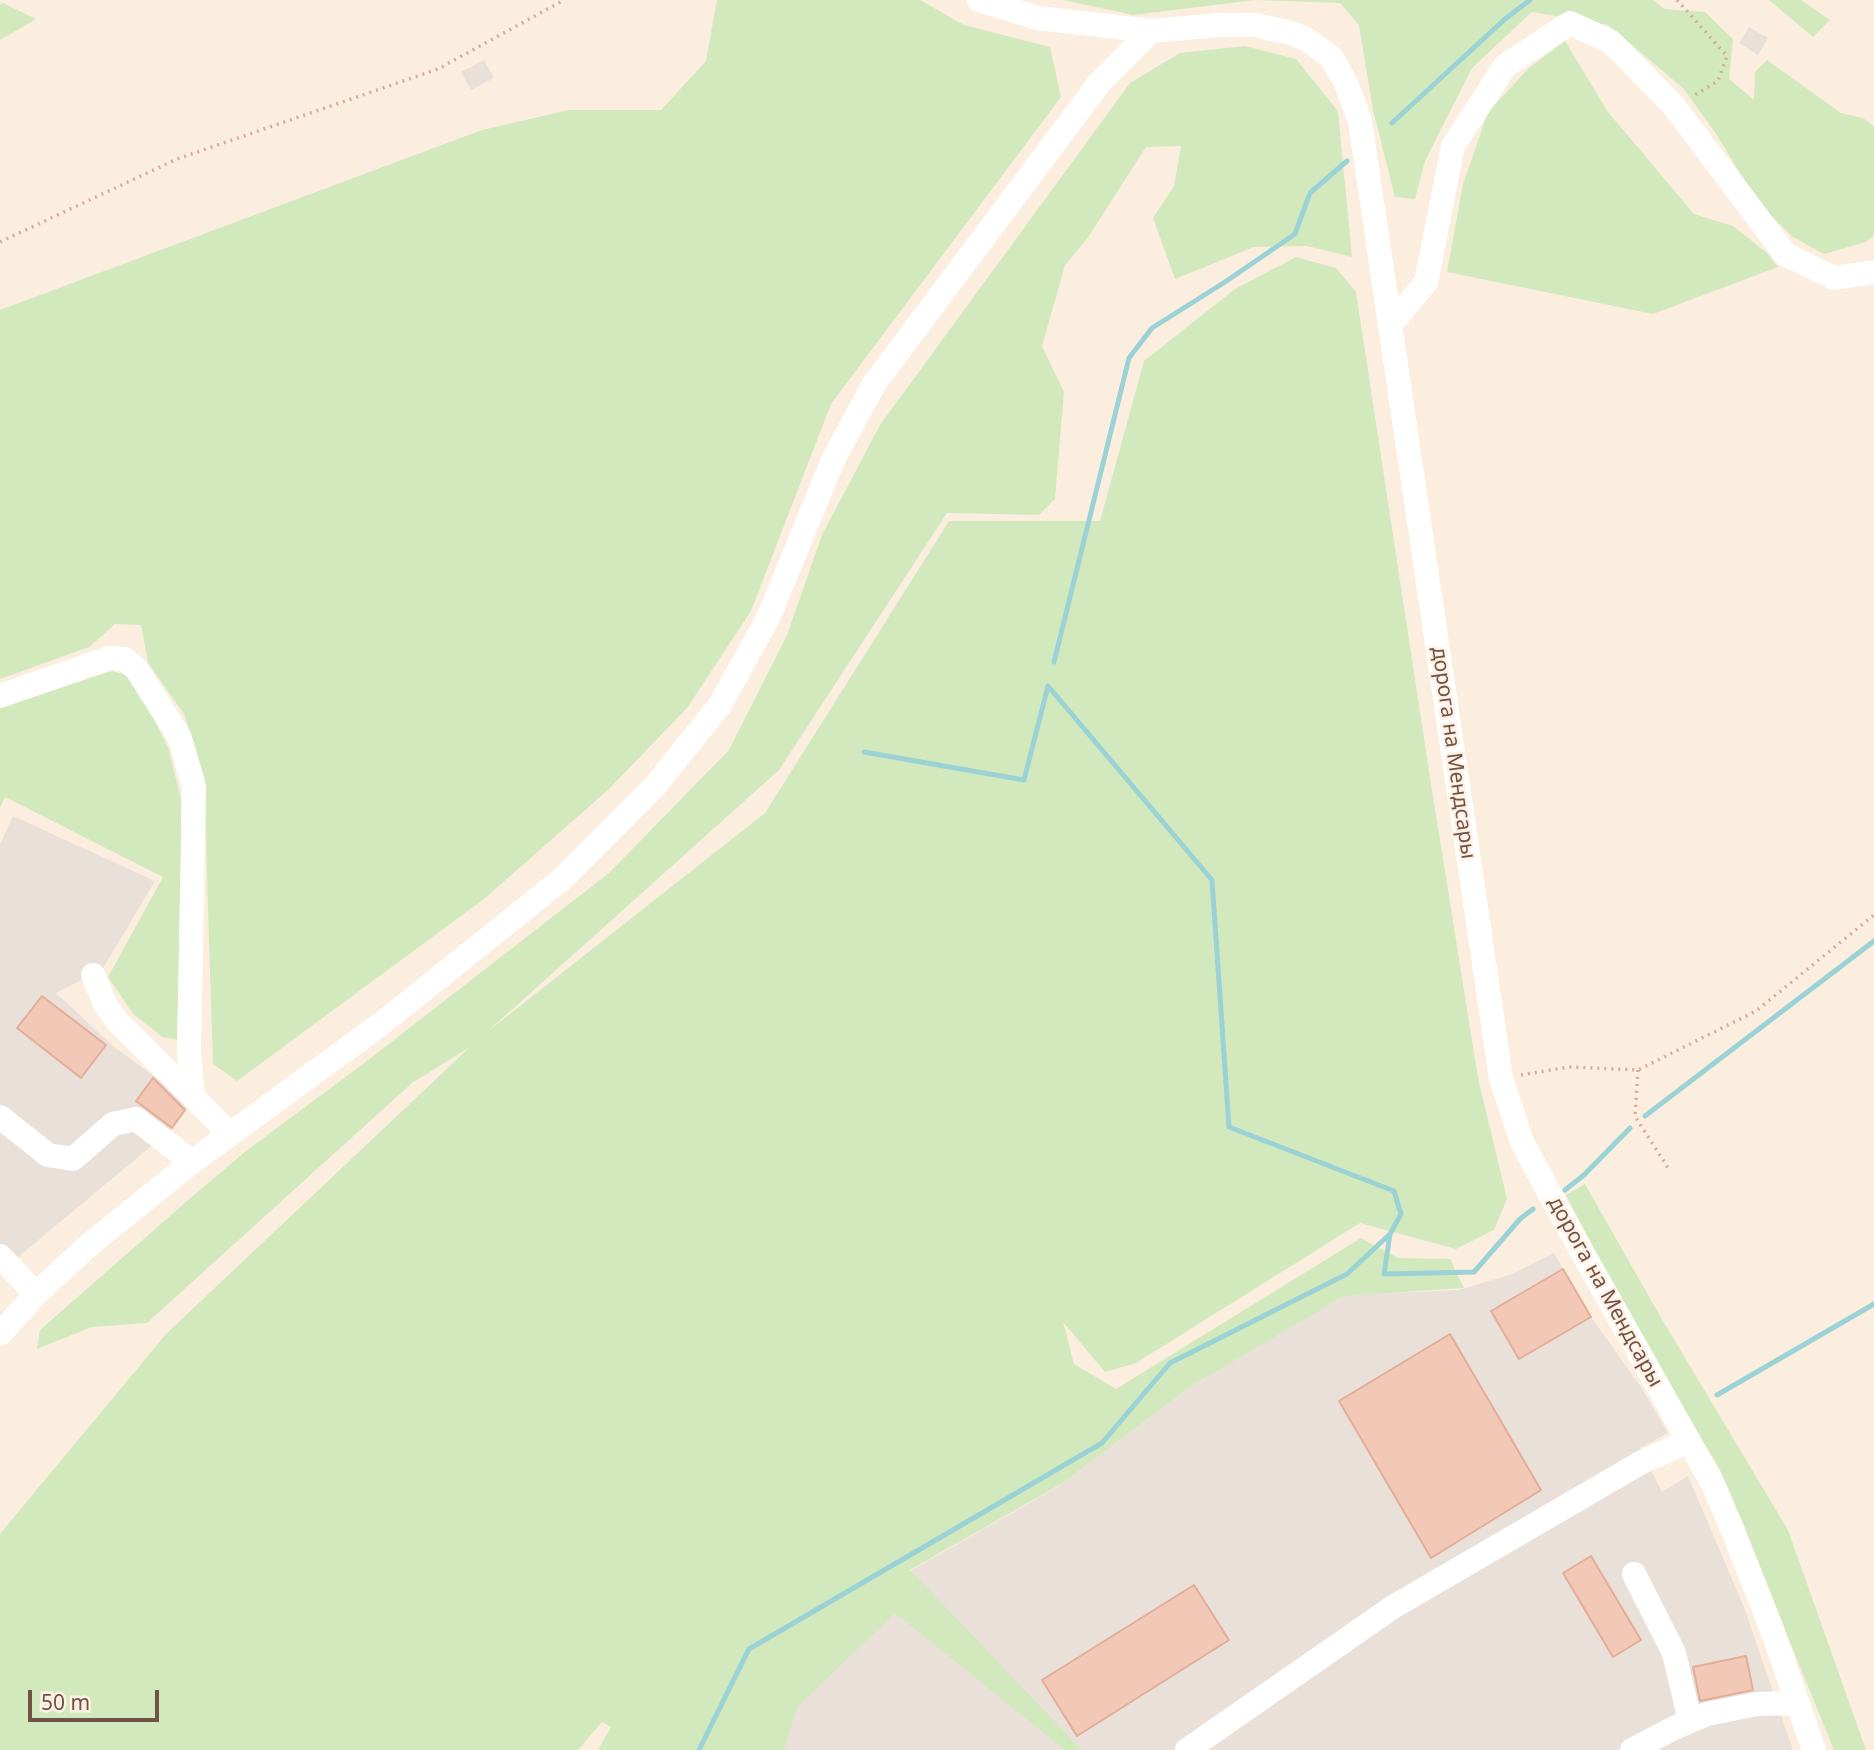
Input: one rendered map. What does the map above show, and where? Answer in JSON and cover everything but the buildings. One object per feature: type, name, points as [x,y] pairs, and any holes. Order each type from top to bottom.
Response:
[{"type":"street","name":"дорога на Мендсары","points":[[979,0],[1038,18],[1151,31],[1255,25],[1292,33],[1306,39],[1331,57],[1346,83],[1360,121],[1502,1077],[1522,1142],[1713,1484],[1734,1531],[1814,1750]]},
{"type":"street","points":[[1390,326],[1426,282],[1453,146],[1505,66],[1570,23],[1611,41],[1674,106],[1785,254],[1834,278],[1874,272]]},
{"type":"street","points":[[0,1334],[36,1293],[89,1245],[230,1134],[381,1024],[562,879],[654,787],[720,705],[769,617],[833,460],[874,384],[1100,82],[1151,31]]},
{"type":"street","points":[[0,696],[109,658],[125,659],[137,670],[180,738],[194,788],[189,1049],[193,1097]]},
{"type":"street","points":[[93,975],[106,1006],[117,1021],[230,1134]]},
{"type":"street","points":[[0,1117],[48,1154],[73,1158],[113,1124],[136,1119],[192,1163]]},
{"type":"street","points":[[0,1256],[36,1293]]},
{"type":"street","points":[[1187,1750],[1393,1607],[1642,1462],[1689,1441]]},
{"type":"street","points":[[1634,1574],[1674,1653],[1690,1721]]},
{"type":"street","points":[[1632,1750],[1707,1714],[1757,1704],[1798,1703]]},
{"type":"path","points":[[0,242],[177,159],[438,69],[564,0]]},
{"type":"path","points":[[1674,106],[1718,80],[1727,56],[1677,0]]},
{"type":"path","points":[[1502,1077],[1569,1068],[1638,1070],[1756,1011],[1874,915]]},
{"type":"path","points":[[1638,1070],[1635,1116],[1668,1168]]},
{"type":"shaded area","points":[[1749,27],[1768,38],[1758,55],[1739,43]]},
{"type":"shaded area","points":[[484,60],[494,78],[471,90],[461,72]]},
{"type":"shaded area","points":[[13,816],[155,881],[102,970],[56,993],[114,1047],[191,1103],[161,1138],[0,1272],[0,844]]},
{"type":"shaded area","points":[[1554,1253],[1591,1317],[1641,1387],[1668,1433],[1640,1448],[1662,1492],[1688,1476],[1744,1607],[1793,1750],[710,1750],[910,1571],[1059,1486],[1190,1387],[1344,1295],[1459,1290],[1512,1274]]},
{"type":"green space","points":[[717,0],[920,0],[964,25],[1050,47],[1061,97],[831,404],[751,611],[687,708],[608,790],[484,899],[237,1081],[213,1064],[205,779],[184,714],[148,663],[141,625],[115,624],[89,647],[0,679],[0,310],[482,130],[569,110],[661,110],[706,61]]},
{"type":"green space","points":[[1063,0],[1255,0],[1133,15]]},
{"type":"green space","points":[[1256,0],[1653,0],[1664,9],[1705,12],[1733,39],[1729,79],[1754,100],[1755,72],[1767,60],[1841,113],[1863,118],[1874,126],[1874,235],[1866,242],[1824,254],[1793,237],[1758,203],[1715,132],[1683,88],[1608,25],[1532,12],[1472,68],[1425,161],[1415,199],[1395,197],[1373,110],[1359,25],[1340,3]]},
{"type":"green space","points":[[1769,0],[1801,0],[1830,20],[1813,37]]},
{"type":"green space","points":[[3,3],[36,19],[0,40],[0,5]]},
{"type":"green space","points":[[1565,41],[1608,112],[1694,214],[1733,226],[1767,253],[1778,267],[1653,314],[1447,272],[1463,184],[1488,112],[1529,68]]},
{"type":"green space","points":[[1245,46],[1296,59],[1338,111],[1352,257],[1307,246],[1254,247],[1175,279],[1153,218],[1174,186],[1181,146],[1146,147],[1087,239],[1065,265],[1042,346],[1064,392],[1055,499],[1039,515],[947,513],[779,770],[487,1032],[765,813],[949,521],[1100,521],[1144,361],[1235,289],[1296,257],[1336,268],[1356,292],[1478,1078],[1507,1199],[1494,1230],[1456,1249],[1360,1223],[1136,1363],[1105,1372],[1063,1322],[1074,1364],[1116,1389],[1361,1238],[1398,1258],[1450,1259],[1464,1288],[1344,1296],[1190,1387],[1063,1483],[910,1570],[1082,1750],[1065,1750],[895,1613],[797,1707],[784,1750],[598,1750],[611,1727],[602,1722],[578,1750],[0,1750],[0,1534],[166,1334],[470,1047],[412,1083],[147,1323],[92,1327],[37,1349],[40,1330],[246,1151],[609,873],[729,750],[787,635],[822,535],[880,425],[1130,83],[1180,53]]},
{"type":"green space","points":[[112,671],[133,677],[168,747],[181,799],[177,1040],[163,1037],[134,1015],[108,977],[163,877],[5,797],[0,808],[0,708]]},
{"type":"green space","points":[[1585,1184],[1660,1316],[1788,1530],[1866,1750],[1834,1750],[1720,1470],[1634,1326],[1566,1195]]},
{"type":"waterway","points":[[1392,123],[1505,19],[1530,0]]},
{"type":"waterway","points":[[1054,662],[1129,358],[1152,328],[1295,234],[1310,193],[1347,161]]},
{"type":"waterway","points":[[1048,686],[1212,880],[1229,1127],[1394,1191],[1401,1214],[1390,1234]]},
{"type":"waterway","points":[[864,752],[1024,780],[1048,686]]},
{"type":"waterway","points":[[1645,1116],[1874,941]]},
{"type":"waterway","points":[[1565,1190],[1584,1175],[1630,1128]]},
{"type":"waterway","points":[[699,1750],[749,1649],[1102,1443],[1170,1363],[1347,1274],[1390,1234],[1384,1274],[1474,1272],[1520,1219],[1533,1209]]},
{"type":"waterway","points":[[1717,1395],[1874,1304]]}]
